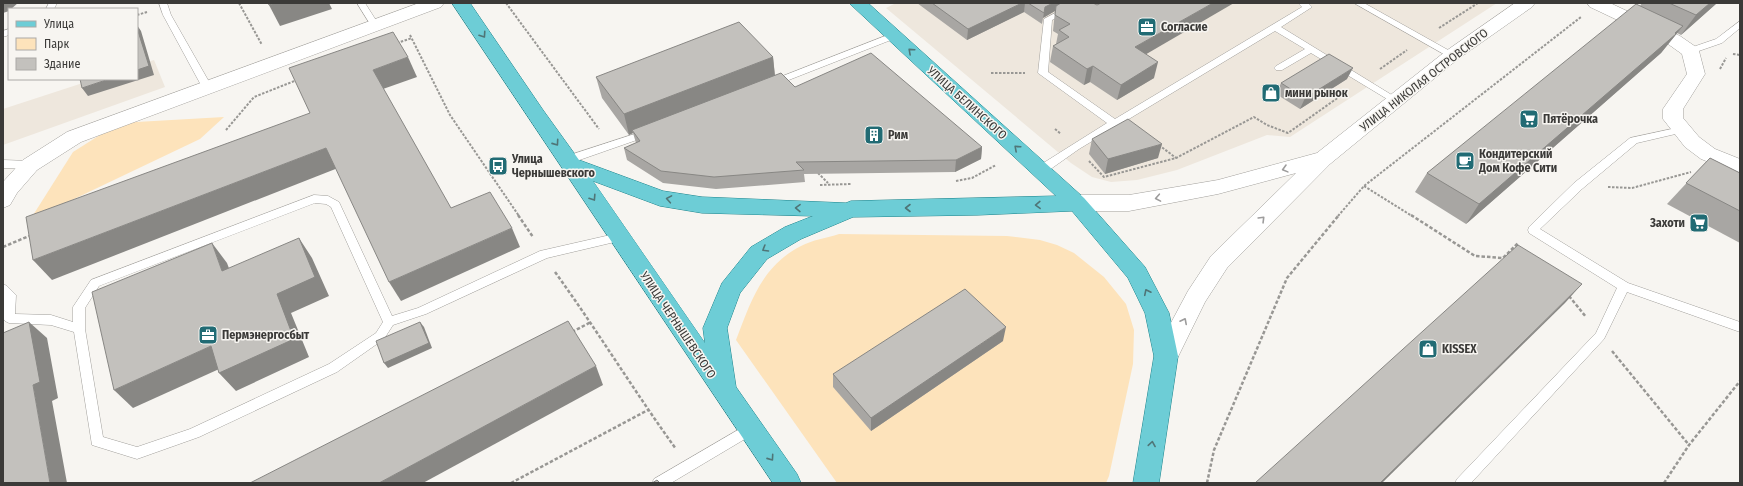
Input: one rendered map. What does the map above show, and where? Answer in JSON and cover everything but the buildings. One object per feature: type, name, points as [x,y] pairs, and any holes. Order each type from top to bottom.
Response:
[{"type":"main road","points":[[3,200],[10,188],[30,165],[74,137],[435,3]]},
{"type":"main road","name":"УЛИЦА ЧЕРНЫШЕВСКОГО","points":[[461,3],[570,162],[724,392],[788,483]]},
{"type":"main road","name":"УЛИЦА БЕЛИНСКОГО","points":[[859,3],[893,36],[1077,203],[1137,273],[1157,313],[1166,356]]},
{"type":"main road","name":"УЛИЦА НИКОЛАЯ ОСТРОВСКОГО","points":[[1166,356],[1196,297],[1219,262],[1323,159],[1452,55],[1526,3]]},
{"type":"main road","points":[[1597,4],[1674,40],[1690,52],[1696,74],[1673,109],[1673,119],[1680,130],[1692,142],[1708,154],[1740,167]]},
{"type":"main road","name":"УЛИЦА НИКОЛАЯ ОСТРОВСКОГО","points":[[1077,203],[1129,203],[1218,188],[1323,159]]},
{"type":"main road","points":[[570,162],[660,198],[702,205],[851,209],[978,207],[1077,203]]},
{"type":"main road","points":[[724,392],[715,328],[730,289],[759,253],[793,232],[851,209]]},
{"type":"main road","points":[[1146,483],[1166,356]]},
{"type":"lane","points":[[163,3],[167,15],[207,87]]},
{"type":"lane","points":[[362,3],[374,25]]},
{"type":"lane","points":[[1081,3],[1048,19],[1043,73],[1114,123]]},
{"type":"lane","points":[[1041,170],[1114,123],[1308,7],[1302,3]]},
{"type":"lane","points":[[1358,3],[1452,55]]},
{"type":"lane","points":[[1690,52],[1719,41],[1740,24]]},
{"type":"lane","points":[[1275,27],[1395,100]]},
{"type":"lane","points":[[763,86],[893,36]]},
{"type":"lane","points":[[1279,68],[1312,49]]},
{"type":"lane","points":[[570,162],[658,129]]},
{"type":"lane","points":[[1680,130],[1634,140],[1578,186],[1534,230],[1624,286],[1740,327]]},
{"type":"lane","points":[[3,164],[30,165]]},
{"type":"lane","points":[[389,322],[335,205],[328,200],[314,199],[96,283],[79,307],[79,329],[98,441],[137,454],[194,433],[333,368],[380,336],[389,322],[422,311],[544,254],[619,237]]},
{"type":"lane","points":[[1462,483],[1600,336],[1624,286]]},
{"type":"lane","points":[[3,289],[10,295],[9,318],[51,320],[79,329]]},
{"type":"lane","points":[[659,483],[750,428]]},
{"type":"path","points":[[239,3],[271,63]]},
{"type":"path","points":[[506,3],[611,146]]},
{"type":"path","points":[[1055,129],[1104,177],[1176,158],[1254,117],[1267,125],[1288,133],[1363,80],[1478,3]]},
{"type":"path","points":[[1207,483],[1214,450],[1287,278],[1364,186],[1597,4]]},
{"type":"path","points":[[390,46],[412,38],[450,115],[527,229]]},
{"type":"path","points":[[1717,74],[1729,54]]},
{"type":"path","points":[[991,73],[1043,73]]},
{"type":"path","points":[[226,130],[254,96],[304,78]]},
{"type":"path","points":[[1159,145],[1176,158]]},
{"type":"path","points":[[1578,186],[1632,188],[1687,172],[1695,173]]},
{"type":"path","points":[[818,173],[829,184]]},
{"type":"path","points":[[1364,186],[1475,256],[1503,258],[1509,262]]},
{"type":"path","points":[[1503,258],[1534,230]]},
{"type":"path","points":[[3,247],[29,236]]},
{"type":"path","points":[[544,254],[562,284],[591,322],[648,410],[687,465]]},
{"type":"path","points":[[1564,294],[1571,298],[1689,445]]},
{"type":"path","points":[[570,333],[591,322]]},
{"type":"path","points":[[1664,483],[1689,445],[1740,382]]},
{"type":"path","points":[[511,483],[648,410]]},
{"type":"shaded area","points":[[896,3],[1497,3],[1290,137],[1267,135],[1177,170],[1137,180],[1111,182],[1092,177],[1071,163],[886,8]]},
{"type":"shaded area","points":[[154,60],[165,87],[3,145],[3,109],[92,80],[138,80],[138,65]]},
{"type":"green space","points":[[224,117],[200,139],[30,220],[73,152],[119,123]]},
{"type":"green space","points":[[839,234],[1007,236],[1040,240],[1057,245],[1074,253],[1104,277],[1126,304],[1134,330],[1133,364],[1109,476],[1106,483],[837,483],[736,340],[753,298],[767,274],[776,264],[788,254],[805,244]]},
{"type":"place","name":"Согласие","points":[[1147,27]]},
{"type":"place","name":"мини рынок","points":[[1271,93]]},
{"type":"place","name":"Пятёрочка","points":[[1529,119]]},
{"type":"place","name":"Рим","points":[[874,135]]},
{"type":"place","name":"Кондитерский Дом Кофе Сити","points":[[1465,161]]},
{"type":"place","name":"Улица Чернышевского","points":[[498,166]]},
{"type":"place","name":"Захоти","points":[[1699,223]]},
{"type":"place","name":"Пермэнергосбыт","points":[[208,335]]},
{"type":"place","name":"KISSEX","points":[[1428,349]]}]
